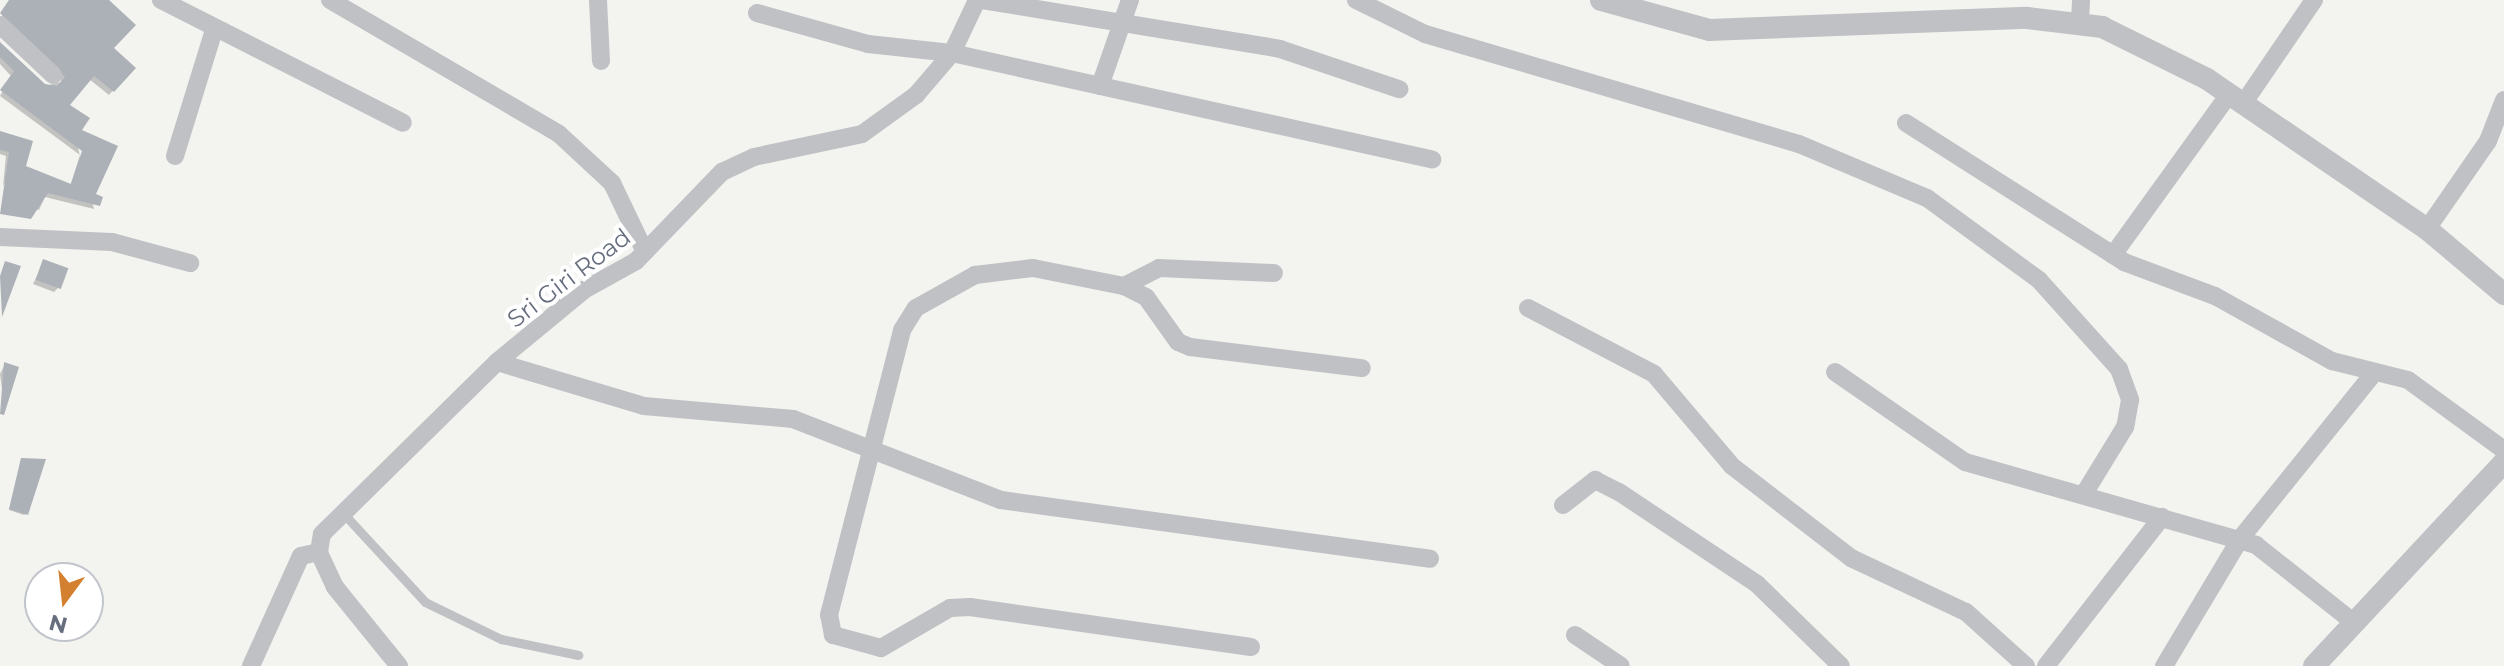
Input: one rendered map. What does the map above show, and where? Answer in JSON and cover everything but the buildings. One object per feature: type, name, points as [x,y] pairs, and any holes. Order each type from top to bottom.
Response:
[{"type":"street","points":[[161,0],[214,30],[403,123]]},
{"type":"street","points":[[330,0],[559,134],[612,183],[645,252]]},
{"type":"street","points":[[598,0],[601,61]]},
{"type":"street","points":[[980,0],[1280,49],[1399,89]]},
{"type":"street","name":"Sri Giri Road","points":[[319,552],[322,534],[342,512],[497,362],[645,252],[722,172],[754,157],[862,134],[916,95],[952,53],[980,0]]},
{"type":"street","points":[[1100,86],[1130,0]]},
{"type":"street","points":[[1356,0],[1425,34],[1799,144],[1927,198],[2039,280],[2119,369],[2130,400],[2125,427],[2084,494]]},
{"type":"street","points":[[1601,0],[1721,31],[2081,10],[2236,99],[2427,229],[2504,294]]},
{"type":"street","points":[[2113,255],[2314,0]]},
{"type":"street","points":[[757,13],[868,44],[952,53],[1432,159]]},
{"type":"street","points":[[0,25],[53,75]]},
{"type":"street","points":[[175,156],[214,30]]},
{"type":"street","points":[[2427,229],[2488,141],[2504,100]]},
{"type":"street","points":[[1906,123],[2113,255],[2373,374],[2408,380],[2504,450]]},
{"type":"street","points":[[0,237],[112,242],[190,263]]},
{"type":"street","points":[[1251,647],[970,607],[950,608],[881,648],[848,644],[833,635],[829,615],[874,450],[891,362],[916,308],[998,268],[1124,286],[1146,297],[1178,342],[1190,347],[1362,368]]},
{"type":"street","points":[[1124,286],[1159,268],[1274,273]]},
{"type":"street","points":[[1528,308],[1654,374],[1732,466],[1851,558],[1966,612],[2026,666]]},
{"type":"street","points":[[497,362],[644,406],[793,419],[1001,500],[1430,559]]},
{"type":"street","points":[[1835,372],[1935,447],[2240,539],[2269,553],[2352,621]]},
{"type":"street","points":[[2164,666],[2240,539],[2373,374]]},
{"type":"street","points":[[2314,666],[2352,621],[2504,462]]},
{"type":"street","points":[[1563,505],[1595,480],[1619,492],[1757,584],[1841,666]]},
{"type":"street","points":[[2059,662],[2162,517]]},
{"type":"street","points":[[251,666],[301,556],[319,552],[335,587],[399,666]]},
{"type":"street","points":[[1575,635],[1621,666]]},
{"type":"lane","points":[[342,512],[425,602],[501,639],[578,655]]}]
